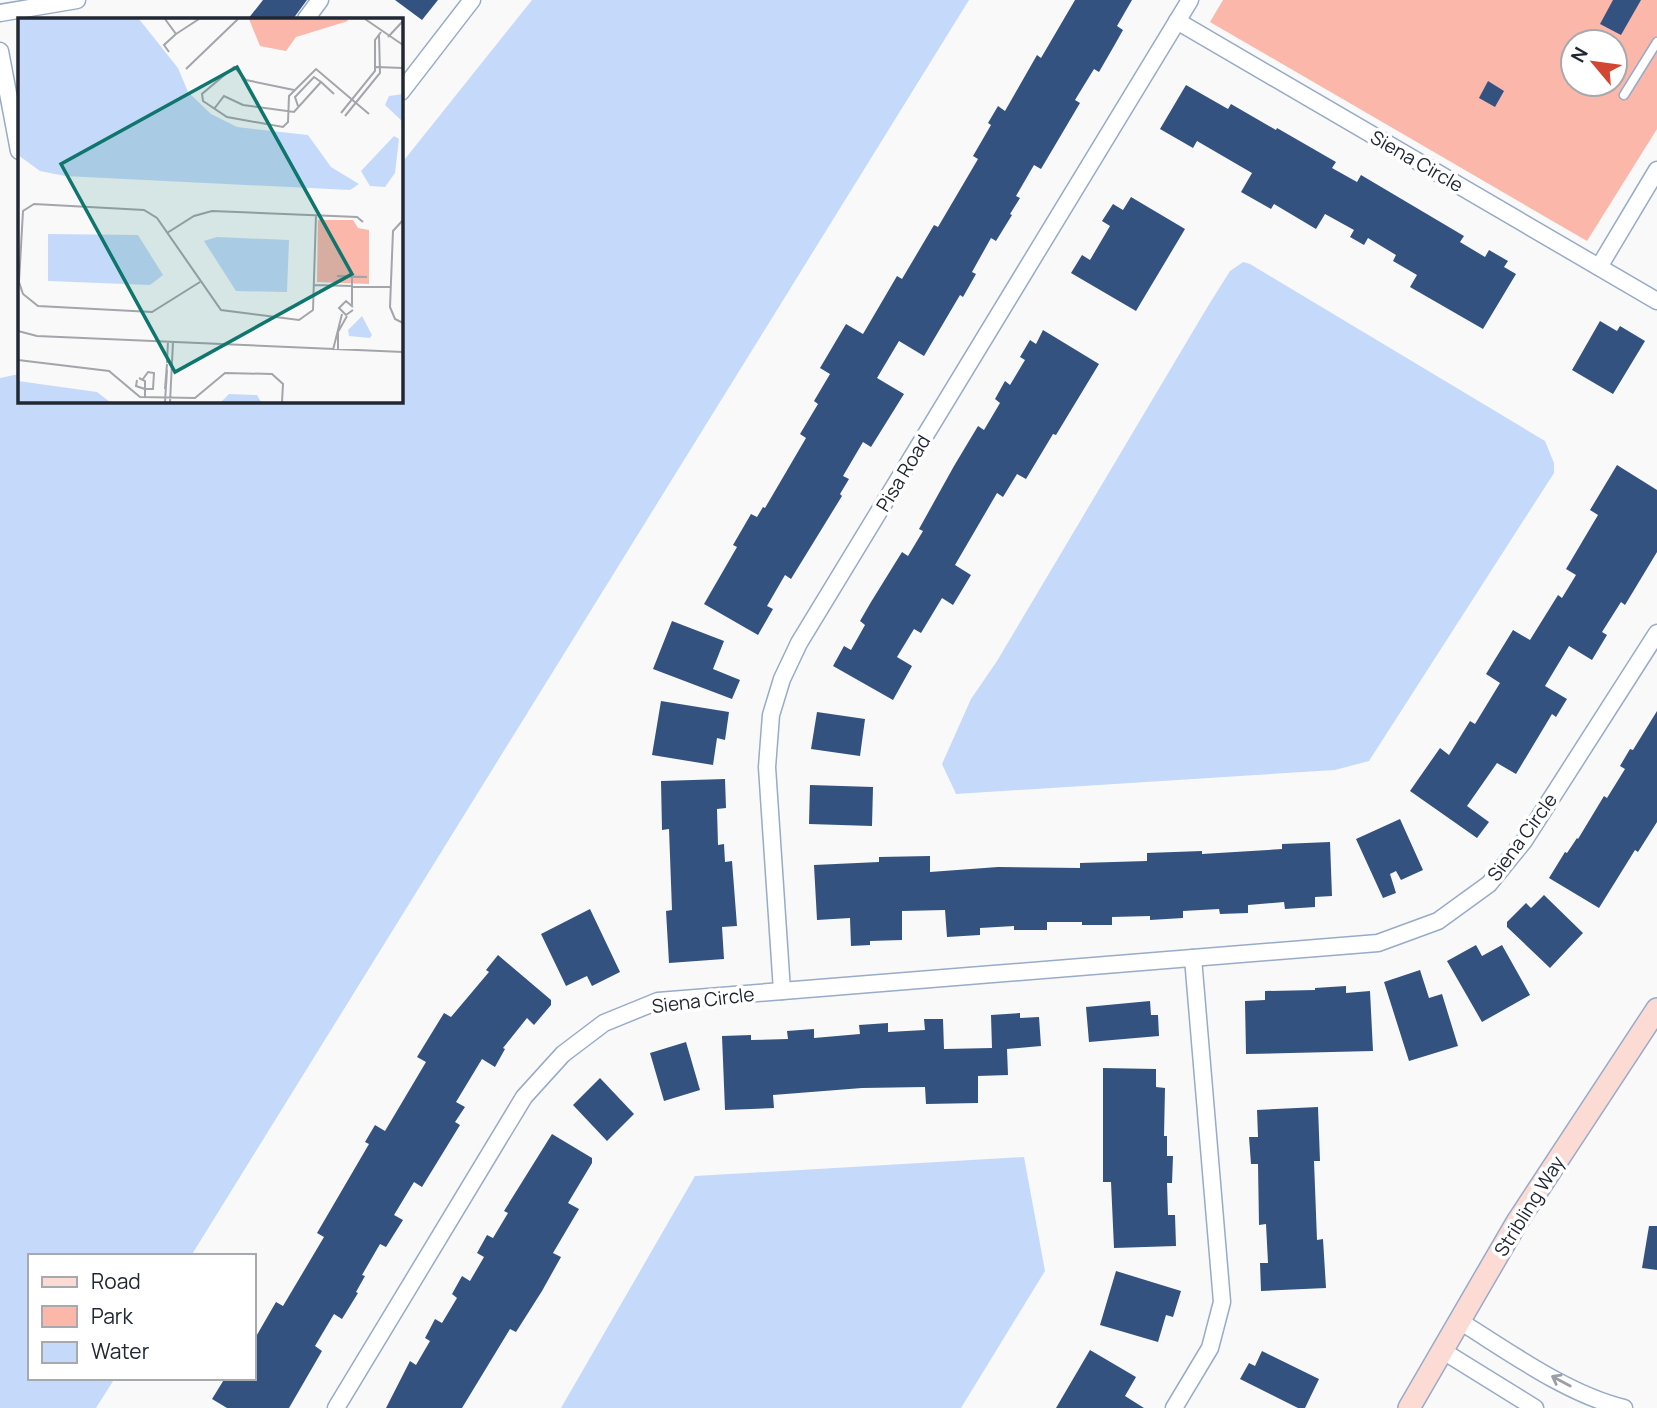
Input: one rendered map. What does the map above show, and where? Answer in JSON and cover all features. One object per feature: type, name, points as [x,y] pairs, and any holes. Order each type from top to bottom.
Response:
[{"type":"street","points":[[0,13],[77,0]]},
{"type":"street","points":[[307,18],[320,0]]},
{"type":"street","points":[[402,91],[472,0]]},
{"type":"street","name":"Pisa Road","points":[[782,991],[767,767],[771,715],[782,679],[799,643],[1190,0]]},
{"type":"street","name":"Siena Circle","points":[[1177,21],[1657,300]]},
{"type":"street","points":[[0,51],[18,146]]},
{"type":"street","points":[[1599,267],[1657,170]]},
{"type":"street","name":"Siena Circle","points":[[336,1408],[524,1097],[563,1054],[604,1023],[658,1001],[1378,943],[1438,921],[1489,884],[1524,841],[1657,633]]},
{"type":"street","points":[[1174,1408],[1210,1348],[1222,1302],[1194,958]]},
{"type":"street","name":"Stribling Way","points":[[1409,1408],[1517,1222],[1657,1009]]},
{"type":"street","points":[[1461,1322],[1530,1365],[1600,1402],[1623,1408]]},
{"type":"street","points":[[1443,1351],[1535,1408]]},
{"type":"lane","points":[[1629,87],[1657,42]]},
{"type":"green space","points":[[1223,0],[1657,0],[1657,129],[1587,241],[1210,22]]},
{"type":"water","points":[[532,0],[969,0],[192,1254],[28,1254],[28,1380],[114,1380],[96,1408],[0,1408],[0,378],[18,374],[18,402],[402,402],[402,163]]},
{"type":"water","points":[[1243,262],[1545,441],[1554,463],[1554,473],[1369,761],[1335,770],[956,794],[942,764],[971,699],[997,661],[1208,306],[1230,271]]},
{"type":"water","points":[[1024,1157],[1045,1271],[961,1408],[561,1408],[695,1176]]},
{"type":"building","points":[[263,0],[307,0],[294,18],[249,18]]},
{"type":"building","points":[[395,0],[438,0],[422,20]]},
{"type":"building","points":[[1075,0],[1132,0],[1117,26],[1123,30],[1099,72],[1094,69],[1075,100],[1080,103],[1041,169],[1034,165],[1016,196],[1020,198],[1010,214],[1012,215],[996,241],[991,238],[972,272],[976,274],[963,297],[960,295],[924,356],[899,341],[877,378],[904,394],[871,447],[863,442],[843,476],[849,479],[840,494],[842,496],[791,579],[785,575],[767,606],[773,609],[758,635],[704,604],[737,547],[733,545],[751,514],[757,517],[763,507],[765,508],[806,438],[800,434],[818,404],[814,401],[830,374],[820,368],[846,324],[863,334],[897,276],[902,279],[934,225],[938,227],[978,159],[973,156],[991,125],[988,123],[998,106],[1005,111],[1037,55],[1041,58]]},
{"type":"building","points":[[1613,0],[1641,0],[1625,28],[1608,28],[1600,24]]},
{"type":"building","points":[[1488,81],[1504,91],[1495,107],[1479,98]]},
{"type":"building","points":[[1186,85],[1228,109],[1231,104],[1276,130],[1277,128],[1336,162],[1332,168],[1357,182],[1361,175],[1464,236],[1460,242],[1485,257],[1489,250],[1508,261],[1504,267],[1516,274],[1483,329],[1410,287],[1417,275],[1393,261],[1396,255],[1368,238],[1364,245],[1350,237],[1354,230],[1325,214],[1316,229],[1274,204],[1271,209],[1241,192],[1252,173],[1197,141],[1193,148],[1160,129]]},
{"type":"building","points":[[1131,197],[1185,229],[1136,311],[1071,273],[1082,255],[1090,260],[1110,226],[1102,221],[1113,204],[1123,210]]},
{"type":"building","points":[[1600,321],[1617,331],[1620,326],[1645,341],[1613,394],[1572,370]]},
{"type":"building","points":[[1043,330],[1099,364],[1026,479],[1017,474],[1003,497],[997,493],[955,565],[971,575],[953,605],[942,598],[921,633],[914,629],[897,657],[912,666],[893,700],[833,666],[844,646],[851,650],[865,625],[860,621],[871,602],[902,552],[908,556],[923,531],[919,529],[954,466],[978,426],[984,430],[1000,403],[995,399],[1005,381],[1010,385],[1025,360],[1020,357],[1030,340],[1036,344]]},
{"type":"building","points":[[1617,465],[1657,490],[1657,552],[1625,605],[1621,602],[1602,632],[1607,635],[1592,660],[1569,646],[1545,686],[1567,699],[1556,717],[1552,714],[1516,774],[1497,763],[1467,806],[1489,822],[1477,838],[1410,791],[1440,748],[1449,755],[1470,721],[1475,724],[1500,683],[1486,674],[1513,630],[1530,640],[1558,595],[1562,598],[1576,575],[1566,569],[1598,515],[1590,510]]},
{"type":"building","points":[[672,621],[724,641],[713,669],[740,680],[732,699],[653,669]]},
{"type":"building","points":[[661,701],[729,712],[725,740],[717,738],[713,765],[652,755]]},
{"type":"building","points":[[1657,711],[1657,822],[1638,852],[1635,850],[1599,908],[1549,878],[1565,852],[1567,853],[1578,839],[1604,796],[1607,798],[1625,769],[1620,766]]},
{"type":"building","points":[[817,712],[865,719],[860,756],[811,749]]},
{"type":"building","points":[[725,779],[726,808],[717,809],[718,845],[724,844],[725,862],[732,861],[737,926],[722,927],[724,959],[669,963],[666,911],[672,910],[669,829],[662,830],[661,781]]},
{"type":"building","points":[[810,785],[873,787],[872,826],[809,824]]},
{"type":"building","points":[[1400,819],[1423,870],[1401,880],[1396,871],[1390,874],[1396,893],[1383,898],[1356,839]]},
{"type":"building","points":[[1330,842],[1332,896],[1315,897],[1315,907],[1285,909],[1284,902],[1248,905],[1248,913],[1220,914],[1219,909],[1183,911],[1183,918],[1150,920],[1150,916],[1112,917],[1112,925],[1047,922],[1047,930],[1014,930],[1014,926],[980,928],[980,935],[947,937],[945,910],[902,911],[902,940],[870,941],[870,945],[851,946],[850,918],[817,920],[814,865],[879,862],[879,857],[930,856],[930,872],[998,867],[1080,868],[1080,863],[1147,861],[1147,853],[1202,851],[1202,854],[1282,849],[1282,844]]},
{"type":"building","points":[[1544,895],[1583,933],[1550,968],[1507,927],[1507,922],[1526,903],[1531,908]]},
{"type":"building","points":[[590,909],[620,972],[592,986],[587,976],[566,986],[541,934]]},
{"type":"building","points":[[1476,945],[1482,956],[1502,945],[1530,995],[1482,1022],[1447,961]]},
{"type":"building","points":[[498,955],[551,1000],[551,1005],[534,1025],[527,1018],[503,1048],[505,1049],[495,1067],[482,1059],[456,1102],[465,1107],[455,1122],[460,1125],[422,1187],[414,1182],[394,1215],[403,1220],[386,1247],[380,1244],[362,1275],[365,1276],[356,1292],[358,1293],[342,1319],[334,1314],[315,1346],[322,1351],[289,1408],[227,1408],[212,1399],[224,1380],[256,1380],[256,1337],[276,1302],[283,1306],[324,1237],[317,1233],[369,1144],[365,1142],[375,1125],[385,1131],[426,1062],[417,1057],[444,1013],[451,1017],[489,972],[486,970]]},
{"type":"building","points":[[1420,970],[1429,998],[1442,994],[1458,1046],[1409,1061],[1384,982]]},
{"type":"building","points":[[1346,986],[1346,993],[1370,991],[1373,1051],[1246,1054],[1245,1001],[1265,1000],[1265,991]]},
{"type":"building","points":[[1150,1001],[1151,1015],[1158,1015],[1159,1036],[1089,1042],[1086,1007]]},
{"type":"building","points":[[1020,1013],[1020,1018],[1039,1017],[1041,1046],[1007,1049],[1008,1075],[978,1076],[978,1103],[926,1104],[925,1087],[862,1088],[773,1095],[774,1108],[725,1110],[722,1036],[751,1035],[751,1040],[788,1039],[787,1031],[814,1029],[814,1038],[860,1034],[859,1025],[888,1023],[888,1032],[925,1030],[924,1019],[943,1019],[944,1049],[992,1048],[991,1015]]},
{"type":"building","points":[[686,1042],[700,1090],[664,1101],[650,1053]]},
{"type":"building","points":[[1103,1068],[1156,1069],[1156,1087],[1165,1088],[1164,1136],[1167,1136],[1167,1156],[1173,1156],[1172,1183],[1167,1183],[1168,1215],[1175,1215],[1176,1246],[1114,1248],[1111,1182],[1103,1182]]},
{"type":"building","points":[[600,1078],[634,1114],[607,1141],[573,1105]]},
{"type":"building","points":[[1318,1107],[1320,1161],[1314,1161],[1317,1240],[1323,1239],[1326,1288],[1261,1291],[1260,1263],[1268,1263],[1266,1224],[1259,1225],[1258,1164],[1251,1164],[1249,1137],[1258,1137],[1257,1110]]},
{"type":"building","points":[[552,1134],[592,1158],[592,1163],[568,1203],[579,1209],[553,1253],[561,1257],[542,1291],[516,1332],[510,1329],[462,1408],[386,1408],[410,1361],[416,1365],[430,1341],[425,1338],[435,1319],[442,1323],[457,1298],[452,1294],[462,1276],[470,1281],[484,1257],[477,1253],[487,1235],[493,1238],[508,1213],[504,1211]]},
{"type":"building","points":[[1649,1226],[1657,1226],[1657,1270],[1642,1268]]},
{"type":"building","points":[[1116,1271],[1181,1291],[1173,1317],[1166,1315],[1158,1342],[1100,1325]]},
{"type":"building","points":[[1090,1350],[1136,1377],[1125,1396],[1144,1408],[1056,1408]]},
{"type":"building","points":[[1262,1351],[1319,1379],[1305,1408],[1298,1408],[1240,1379],[1249,1363],[1255,1366]]}]
